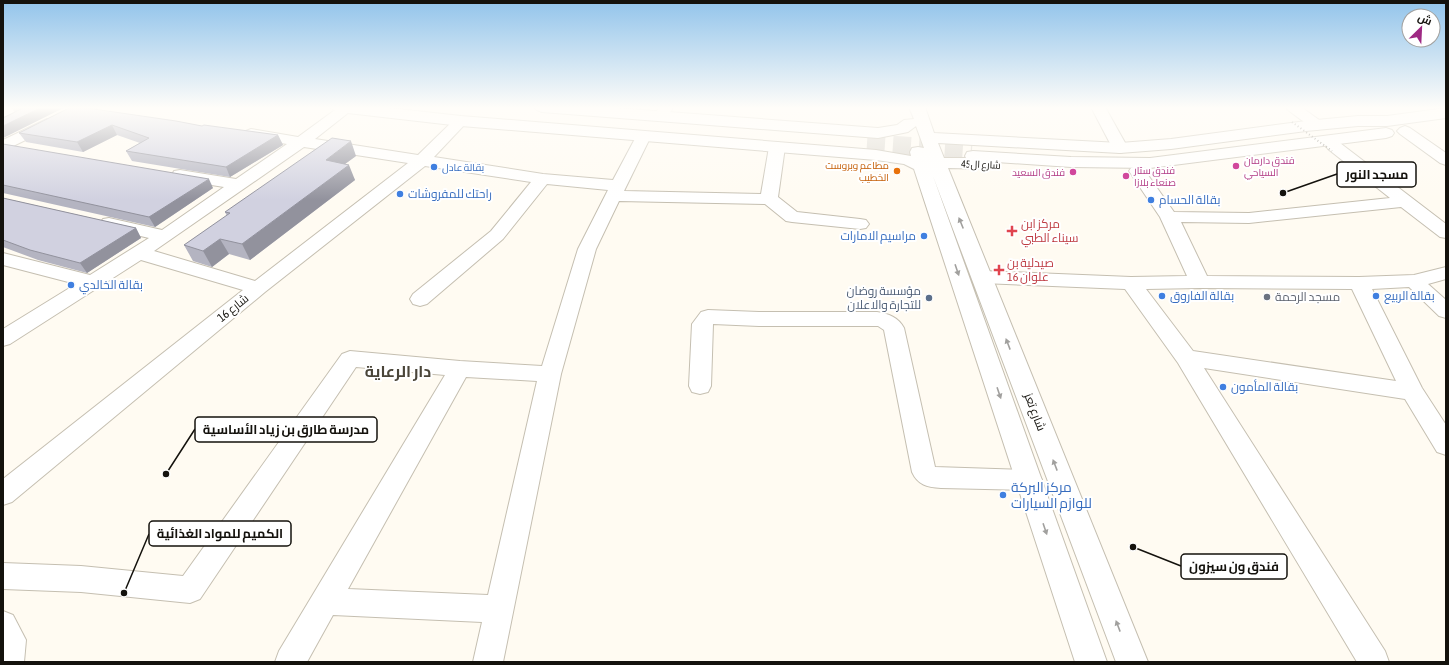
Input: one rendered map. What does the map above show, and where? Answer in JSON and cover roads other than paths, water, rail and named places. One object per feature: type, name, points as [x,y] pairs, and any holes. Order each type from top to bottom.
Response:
[{"type":"main road","name":"شارع ال45","points":[[666,138],[777,148],[873,145],[886,138]]},
{"type":"main road","name":"شارع ال45","points":[[780,138],[873,145]]},
{"type":"main road","name":"شارع ال45","points":[[783,138],[873,145]]},
{"type":"main road","name":"شارع ال45","points":[[829,138],[873,145],[908,160],[929,165],[972,152],[1120,148],[1171,144],[1217,138]]},
{"type":"main road","points":[[917,138],[929,165],[1029,480],[1091,662]]},
{"type":"main road","name":"شارع ال45","points":[[929,138],[972,152],[1137,171],[1184,168],[1391,140],[1394,138]]},
{"type":"main road","points":[[929,138],[929,165]]},
{"type":"main road","name":"شارع ال45","points":[[972,152],[1101,157],[1153,156],[1283,138]]},
{"type":"main road","name":"شارع ال45","points":[[972,152],[1071,162],[1150,164],[1345,138]]},
{"type":"main road","name":"شارع تعز","points":[[929,165],[982,277],[1132,662]]},
{"type":"street","points":[[4,146],[20,138]]},
{"type":"street","points":[[282,138],[615,191],[769,199],[792,217],[860,224]]},
{"type":"street","points":[[5,335],[165,236],[306,138]]},
{"type":"street","name":"شارع 16","points":[[3,494],[258,288],[421,161],[440,138]]},
{"type":"street","points":[[488,662],[498,609],[550,374],[587,249],[642,138]]},
{"type":"street","points":[[1115,138],[1120,148]]},
{"type":"street","points":[[1415,138],[1446,160]]},
{"type":"street","points":[[4,146],[27,149]]},
{"type":"street","points":[[769,199],[777,148]]},
{"type":"street","points":[[1333,148],[1406,201],[1446,233]]},
{"type":"street","points":[[1137,171],[1169,217],[1200,282]]},
{"type":"street","points":[[166,173],[239,184]]},
{"type":"street","points":[[420,299],[497,235],[543,179]]},
{"type":"street","points":[[1169,217],[1249,218],[1406,201]]},
{"type":"street","points":[[95,220],[165,236]]},
{"type":"street","points":[[139,253],[258,288]]},
{"type":"street","points":[[3,259],[92,282]]},
{"type":"street","points":[[982,277],[1131,283],[1359,283],[1414,281],[1446,272]]},
{"type":"street","points":[[1414,281],[1446,310]]},
{"type":"street","points":[[1131,283],[1186,358],[1374,662]]},
{"type":"street","points":[[1359,283],[1412,392],[1446,445]]},
{"type":"street","points":[[700,386],[702,324],[708,317],[884,320],[890,323],[894,328],[924,472],[929,477],[941,478],[1029,480]]},
{"type":"street","points":[[1186,358],[1412,392]]},
{"type":"street","points":[[3,576],[81,579],[190,590],[350,359],[460,370],[550,374]]},
{"type":"street","points":[[290,662],[460,370]]},
{"type":"street","points":[[325,601],[498,609]]},
{"type":"street","points":[[3,625],[12,640],[9,662]]},
{"type":"tunnel","points":[[867,143],[972,150]]},
{"type":"place","name":"فندق دارمان السياحي","points":[[1236,166]]},
{"type":"place","name":"بقالة عادل","points":[[434,167]]},
{"type":"place","name":"مطاعم وبروست الخطيب","points":[[897,171]]},
{"type":"place","name":"فندق السعيد","points":[[1073,172]]},
{"type":"place","name":"فندق ستار صنعاء بلازا","points":[[1126,176]]},
{"type":"place","name":"مسجد النور","points":[[1283,193]]},
{"type":"place","name":"راحتك للمفروشات","points":[[400,194]]},
{"type":"place","name":"بقالة الحسام","points":[[1151,200]]},
{"type":"place","name":"مركز ابن سيناء الطبي","points":[[1012,231]]},
{"type":"place","name":"مراسيم الامارات","points":[[924,236]]},
{"type":"place","name":"صيدلية بن علوان 16","points":[[999,270]]},
{"type":"place","name":"بقالة الخالدي","points":[[71,285]]},
{"type":"place","name":"بقالة الفاروق","points":[[1162,296]]},
{"type":"place","name":"بقالة الربيع","points":[[1376,296]]},
{"type":"place","name":"مسجد الرحمة","points":[[1267,297]]},
{"type":"place","name":"مؤسسة روضان للتجارة والاعلان","points":[[929,298]]},
{"type":"place","name":"بقالة المأمون","points":[[1223,387]]},
{"type":"place","name":"مدرسة طارق بن زياد الأساسية","points":[[166,474]]},
{"type":"place","name":"مركز البركة للوازم السيارات","points":[[1003,495]]},
{"type":"place","name":"فندق ون سيزون","points":[[1133,547]]},
{"type":"place","name":"الكميم للمواد الغذائية","points":[[124,593]]},
{"type":"district","name":"دار الرعاية","points":[[398,371]]}]
